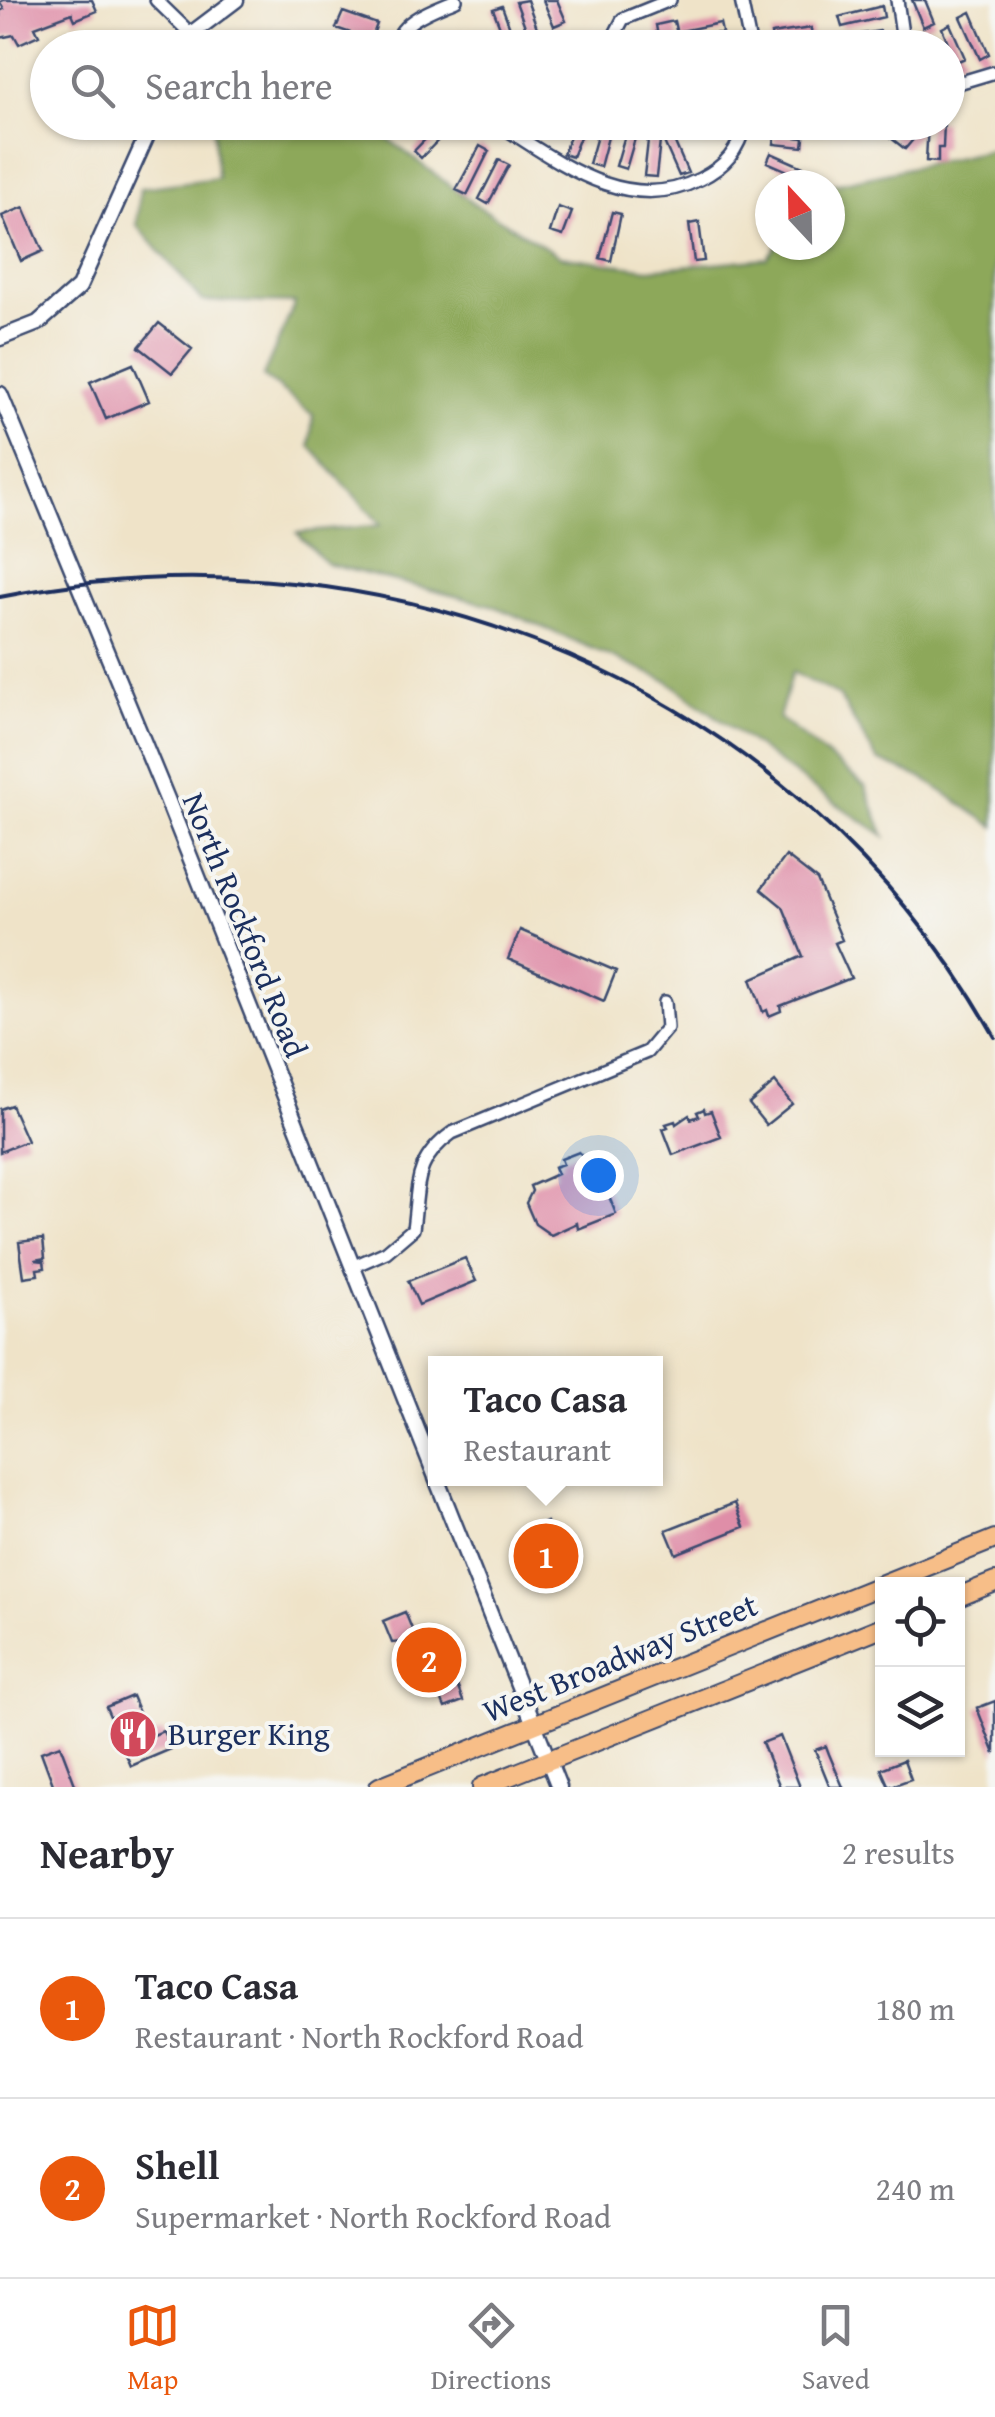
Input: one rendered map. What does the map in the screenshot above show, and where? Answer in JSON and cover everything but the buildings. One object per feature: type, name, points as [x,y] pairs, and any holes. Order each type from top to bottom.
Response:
[{"type":"main road","name":"West Broadway Street","points":[[902,1577],[995,1539]]},
{"type":"main road","points":[[965,1594],[995,1582]]},
{"type":"main road","name":"West Broadway Street","points":[[380,1787],[875,1588]]},
{"type":"main road","name":"West Broadway Street","points":[[482,1787],[875,1630]]},
{"type":"street","points":[[156,0],[179,30]]},
{"type":"street","points":[[201,30],[236,0]]},
{"type":"street","points":[[402,30],[456,0]]},
{"type":"street","points":[[617,30],[622,19],[670,0]]},
{"type":"street","points":[[741,0],[747,30]]},
{"type":"street","points":[[897,0],[901,30]]},
{"type":"street","points":[[965,81],[995,72]]},
{"type":"street","points":[[0,338],[38,323],[79,286],[145,140]]},
{"type":"street","points":[[525,140],[602,184],[647,191],[695,182],[716,170],[737,150],[740,140]]},
{"type":"street","name":"North Rockford Road","points":[[0,394],[428,1458]]},
{"type":"street","points":[[352,1268],[386,1252],[413,1229],[422,1164],[434,1146],[452,1133],[647,1052],[666,1028],[665,1002]]},
{"type":"street","name":"North Rockford Road","points":[[439,1486],[560,1787]]},
{"type":"green space","points":[[214,140],[390,140],[473,203],[560,256],[649,269],[755,259],[845,260],[845,182],[995,149],[995,827],[924,779],[877,760],[839,696],[792,672],[779,718],[865,786],[885,836],[668,681],[491,605],[327,564],[297,533],[381,525],[310,446],[313,415],[263,376],[295,303],[202,301],[137,225],[140,188],[217,178]]},
{"type":"railway","points":[[0,597],[147,579],[292,583],[434,609],[570,656],[696,723],[811,809],[911,914],[995,1037]]},
{"type":"place","name":"Taco Casa","points":[[546,1556]]},
{"type":"place","name":"Shell","points":[[429,1660]]},
{"type":"place","name":"Burger King","points":[[133,1734]]}]
